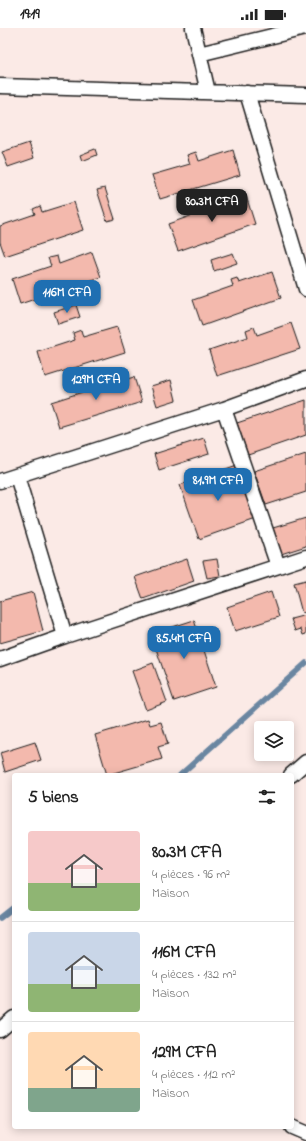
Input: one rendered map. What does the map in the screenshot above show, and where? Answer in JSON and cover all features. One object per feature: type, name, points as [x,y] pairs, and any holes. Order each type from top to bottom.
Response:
[{"type":"street","points":[[193,28],[208,92]]},
{"type":"street","points":[[199,54],[305,28]]},
{"type":"street","points":[[0,86],[306,95]]},
{"type":"street","points":[[246,93],[306,289]]},
{"type":"street","points":[[0,481],[224,409],[306,379]]},
{"type":"street","points":[[224,409],[278,566]]},
{"type":"street","points":[[17,476],[65,636]]},
{"type":"street","points":[[0,659],[65,636],[306,557]]},
{"type":"street","points":[[293,773],[306,762]]},
{"type":"street","points":[[0,1030],[12,1020]]},
{"type":"street","points":[[294,1128],[306,1133]]},
{"type":"building","points":[[29,143],[34,158],[8,167],[2,152]]},
{"type":"building","points":[[95,149],[97,155],[82,161],[80,155]]},
{"type":"building","points":[[233,150],[240,175],[160,199],[152,175],[190,164],[187,155],[196,152],[199,161]]},
{"type":"building","points":[[105,188],[115,219],[107,221],[97,190]]},
{"type":"building","points":[[246,196],[255,224],[178,251],[168,224],[207,210],[205,205],[213,202],[215,207]]},
{"type":"building","points":[[74,202],[83,230],[5,256],[0,242],[0,226],[35,214],[33,209],[40,206],[42,212]]},
{"type":"building","points":[[92,252],[101,277],[20,304],[12,279],[51,266],[48,258],[57,256],[59,264]]},
{"type":"building","points":[[233,253],[237,263],[214,271],[211,260]]},
{"type":"building","points":[[272,272],[281,298],[202,326],[193,300],[233,286],[231,280],[237,278],[239,283]]},
{"type":"building","points":[[76,305],[80,317],[58,324],[54,312]]},
{"type":"building","points":[[291,323],[300,349],[217,376],[209,350],[248,337],[246,330],[254,327],[257,335]]},
{"type":"building","points":[[117,327],[125,352],[45,377],[38,352],[75,340],[73,333],[81,330],[83,337]]},
{"type":"building","points":[[134,377],[142,402],[59,427],[51,402],[92,389],[90,382],[98,380],[100,387]]},
{"type":"building","points":[[171,380],[176,400],[157,406],[151,386]]},
{"type":"building","points":[[306,400],[306,435],[248,455],[237,423]]},
{"type":"building","points":[[204,438],[209,454],[159,470],[154,454]]},
{"type":"building","points":[[306,454],[306,492],[266,505],[254,471]]},
{"type":"building","points":[[237,465],[256,519],[199,539],[180,485]]},
{"type":"building","points":[[306,518],[306,546],[281,554],[273,528]]},
{"type":"building","points":[[187,559],[194,581],[143,599],[135,577]]},
{"type":"building","points":[[217,559],[220,576],[207,578],[203,561]]},
{"type":"building","points":[[306,580],[306,612],[302,613],[294,583]]},
{"type":"building","points":[[33,592],[43,631],[0,643],[0,601]]},
{"type":"building","points":[[271,592],[279,617],[235,631],[227,607]]},
{"type":"building","points":[[306,615],[306,634],[303,635],[301,629],[295,631],[291,619]]},
{"type":"building","points":[[194,620],[216,687],[174,701],[151,634]]},
{"type":"building","points":[[153,663],[167,702],[146,710],[132,671]]},
{"type":"building","points":[[148,719],[150,725],[161,722],[168,744],[158,747],[162,759],[114,773],[106,773],[95,735]]},
{"type":"building","points":[[35,742],[41,760],[5,772],[0,753]]},
{"type":"waterway","points":[[182,773],[306,663]]},
{"type":"waterway","points":[[0,918],[12,909]]}]
